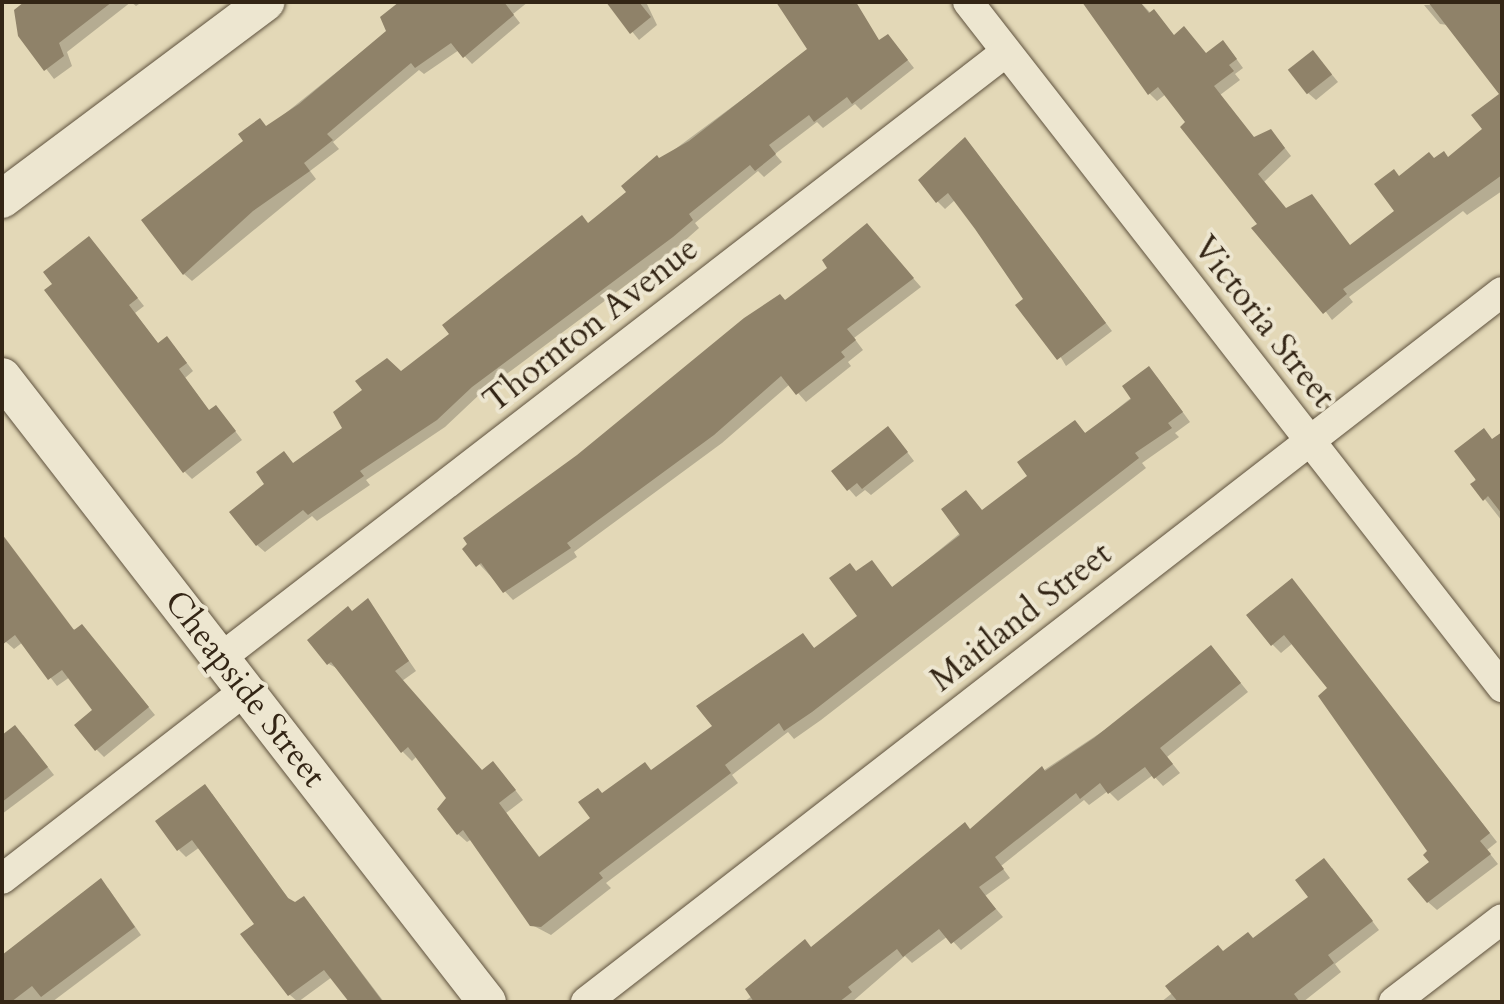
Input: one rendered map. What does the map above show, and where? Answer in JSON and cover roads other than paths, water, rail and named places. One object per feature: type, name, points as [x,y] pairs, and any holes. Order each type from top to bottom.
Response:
[{"type":"street","points":[[2,199],[265,2]]},
{"type":"street","name":"Victoria Street","points":[[968,2],[1502,687]]},
{"type":"street","name":"Thornton Avenue","points":[[222,657],[1006,52]]},
{"type":"street","name":"Maitland Street","points":[[586,1002],[1502,292]]},
{"type":"street","name":"Cheapside Street","points":[[2,377],[487,1002]]},
{"type":"street","points":[[2,879],[246,690]]},
{"type":"street","points":[[1394,1002],[1502,919]]}]
